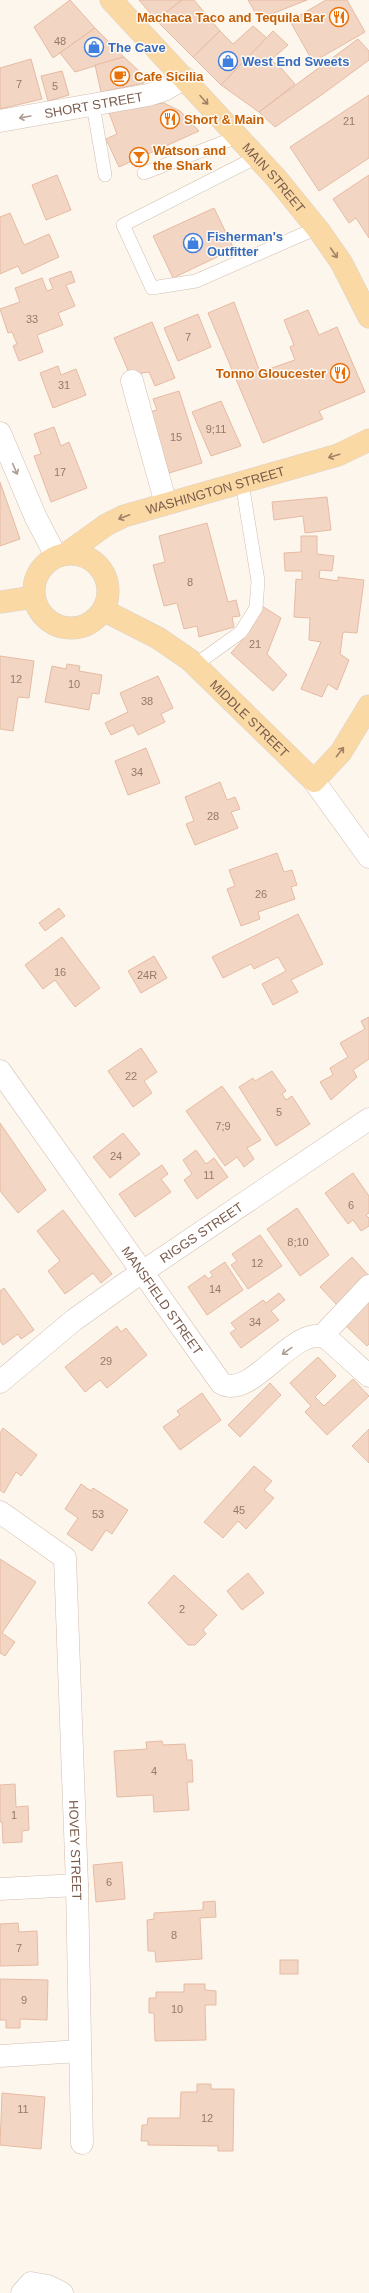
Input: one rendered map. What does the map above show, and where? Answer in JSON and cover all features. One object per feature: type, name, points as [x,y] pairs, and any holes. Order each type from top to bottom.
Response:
[{"type":"main road","name":"MAIN STREET","points":[[111,0],[257,157],[317,228],[340,262],[369,317]]},
{"type":"main road","name":"WASHINGTON STREET","points":[[61,554],[118,519],[338,455],[369,440]]},
{"type":"main road","points":[[61,554],[79,554],[90,558],[99,566],[105,576],[108,587],[107,599],[103,610],[86,625],[75,628],[64,628],[53,624],[44,617],[37,608],[34,597],[34,585],[38,573],[45,563],[61,554]]},
{"type":"main road","points":[[0,602],[34,597]]},
{"type":"main road","name":"MIDDLE STREET","points":[[103,610],[158,638],[195,665],[314,781]]},
{"type":"main road","points":[[314,781],[341,752],[369,706]]},
{"type":"street","name":"SHORT STREET","points":[[0,121],[159,92],[185,78]]},
{"type":"street","points":[[132,381],[166,504]]},
{"type":"street","points":[[0,433],[36,518],[61,554]]},
{"type":"street","name":"MIDDLE STREET","points":[[314,781],[369,857]]},
{"type":"street","name":"MANSFIELD STREET","points":[[0,1072],[216,1378],[224,1385],[231,1387],[241,1385],[306,1338],[322,1336]]},
{"type":"street","name":"RIGGS STREET","points":[[0,1382],[74,1320],[142,1272],[369,1119]]},
{"type":"street","points":[[369,1286],[322,1336],[338,1347],[369,1376]]},
{"type":"street","name":"HOVEY STREET","points":[[0,1512],[65,1558],[76,1886],[82,2143]]},
{"type":"street","points":[[0,1889],[76,1886]]},
{"type":"street","points":[[0,2056],[80,2051]]},
{"type":"street","points":[[22,2293],[32,2283],[48,2286],[62,2293]]},
{"type":"lane","points":[[93,105],[105,175]]},
{"type":"lane","points":[[144,172],[238,136]]},
{"type":"lane","points":[[257,157],[123,226],[152,288],[196,281],[317,228]]},
{"type":"lane","points":[[195,665],[241,632],[256,608],[258,581],[242,483]]},
{"type":"building","points":[[70,0],[95,28],[53,58],[34,27]]},
{"type":"building","points":[[139,0],[182,0],[156,20]]},
{"type":"building","points":[[182,0],[194,0],[220,31],[193,57],[156,20]]},
{"type":"building","points":[[248,0],[307,0],[259,19]]},
{"type":"building","points":[[326,0],[347,0],[365,32],[313,62],[290,21]]},
{"type":"building","points":[[253,26],[267,38],[221,85],[193,57],[220,31],[233,44]]},
{"type":"building","points":[[95,28],[124,57],[75,72],[60,53]]},
{"type":"building","points":[[273,31],[288,45],[271,60],[282,69],[295,84],[259,112],[221,85]]},
{"type":"building","points":[[358,39],[369,51],[369,60],[275,127],[259,112]]},
{"type":"building","name":"Cafe Sicilia","points":[[124,57],[142,74],[145,78],[144,83],[101,92],[95,65]]},
{"type":"building","points":[[31,59],[42,99],[0,109],[0,68]]},
{"type":"building","points":[[62,71],[69,95],[48,101],[41,76]]},
{"type":"building","points":[[369,95],[369,158],[319,191],[290,147]]},
{"type":"building","points":[[164,103],[180,111],[199,131],[119,167],[106,139],[117,134],[108,110]]},
{"type":"building","points":[[57,175],[71,210],[46,220],[32,185]]},
{"type":"building","points":[[369,175],[369,238],[356,218],[349,223],[333,199]]},
{"type":"building","name":"Fisherman's Outfitter","points":[[214,208],[234,249],[173,278],[153,236]]},
{"type":"building","points":[[10,213],[24,245],[49,234],[59,257],[22,274],[18,266],[0,274],[0,217]]},
{"type":"building","points":[[71,271],[75,282],[66,285],[75,306],[58,313],[63,325],[37,335],[43,352],[19,361],[13,346],[17,344],[12,332],[8,333],[0,309],[20,302],[15,288],[42,278],[47,291],[53,289],[49,279]]},
{"type":"building","points":[[234,302],[260,372],[295,360],[290,347],[294,345],[284,320],[308,310],[319,335],[337,327],[365,392],[319,411],[323,419],[263,443],[208,313]]},
{"type":"building","points":[[198,314],[211,347],[178,361],[164,328]]},
{"type":"building","points":[[152,322],[175,378],[155,386],[149,372],[130,375],[114,338]]},
{"type":"building","points":[[58,366],[61,375],[76,369],[86,395],[53,408],[40,373]]},
{"type":"building","points":[[179,391],[202,463],[169,473],[149,412],[157,410],[153,399]]},
{"type":"building","points":[[221,401],[241,446],[211,456],[192,412]]},
{"type":"building","points":[[54,427],[61,446],[69,442],[87,488],[51,502],[34,456],[41,454],[34,434]]},
{"type":"building","points":[[0,482],[20,539],[0,546]]},
{"type":"building","points":[[327,497],[331,530],[305,533],[303,516],[274,520],[272,502]]},
{"type":"building","points":[[207,523],[228,602],[236,600],[240,616],[232,617],[234,627],[199,637],[197,626],[184,629],[177,603],[164,606],[153,565],[165,562],[159,536]]},
{"type":"building","points":[[301,536],[317,536],[317,554],[334,556],[332,571],[320,570],[319,578],[338,581],[338,577],[364,580],[357,633],[343,632],[340,654],[349,660],[337,690],[328,684],[322,697],[301,689],[321,642],[309,640],[310,618],[294,617],[296,579],[302,580],[302,571],[285,571],[284,553],[301,552]]},
{"type":"building","points":[[262,606],[281,618],[267,654],[287,675],[273,691],[231,653],[246,636]]},
{"type":"building","points":[[0,656],[34,661],[29,698],[18,697],[13,731],[0,729]]},
{"type":"building","points":[[67,664],[80,666],[79,671],[102,675],[99,694],[92,693],[89,710],[45,702],[52,666],[66,669]]},
{"type":"building","points":[[158,676],[173,708],[161,714],[165,722],[138,735],[133,725],[111,735],[105,723],[128,712],[120,693]]},
{"type":"building","points":[[146,748],[160,783],[128,795],[115,761]]},
{"type":"building","points":[[220,782],[227,800],[235,797],[240,809],[231,812],[238,828],[195,845],[186,824],[194,821],[185,797]]},
{"type":"building","points":[[277,853],[284,872],[292,870],[297,885],[291,887],[295,899],[258,912],[260,919],[241,926],[227,889],[235,886],[229,870]]},
{"type":"building","points":[[59,908],[65,916],[45,931],[39,923]]},
{"type":"building","points":[[298,914],[323,964],[291,980],[298,992],[273,1005],[262,984],[286,971],[278,957],[254,969],[251,964],[223,978],[212,957]]},
{"type":"building","points":[[62,937],[100,988],[75,1007],[55,980],[43,989],[25,965]]},
{"type":"building","points":[[154,956],[167,978],[141,993],[128,971]]},
{"type":"building","points":[[369,1017],[369,1059],[353,1070],[357,1077],[331,1100],[320,1082],[333,1075],[330,1068],[348,1057],[340,1043],[365,1029],[361,1021]]},
{"type":"building","points":[[141,1048],[157,1072],[144,1081],[152,1093],[133,1107],[108,1071]]},
{"type":"building","points":[[272,1071],[286,1091],[282,1094],[286,1100],[292,1096],[310,1124],[276,1146],[239,1087],[253,1078],[255,1081]]},
{"type":"building","points":[[222,1086],[261,1140],[247,1148],[254,1159],[244,1167],[237,1157],[225,1166],[186,1111]]},
{"type":"building","points":[[0,1123],[46,1190],[18,1213],[0,1191]]},
{"type":"building","points":[[123,1133],[140,1154],[110,1178],[93,1157]]},
{"type":"building","points":[[196,1150],[206,1164],[214,1158],[228,1177],[197,1199],[184,1180],[192,1174],[183,1160]]},
{"type":"building","points":[[162,1165],[168,1174],[161,1179],[171,1192],[135,1217],[119,1194]]},
{"type":"building","points":[[353,1173],[369,1196],[369,1213],[366,1215],[369,1218],[369,1226],[361,1231],[353,1220],[348,1224],[325,1193]]},
{"type":"building","points":[[297,1208],[329,1255],[300,1276],[267,1229]]},
{"type":"building","points":[[63,1210],[112,1274],[101,1283],[93,1273],[65,1294],[48,1271],[60,1261],[37,1231]]},
{"type":"building","points":[[260,1235],[282,1266],[248,1289],[231,1265],[237,1261],[232,1254]]},
{"type":"building","points":[[352,1257],[369,1276],[338,1306],[320,1287]]},
{"type":"building","points":[[225,1262],[243,1290],[207,1315],[188,1287],[205,1275],[208,1279],[213,1276],[210,1272]]},
{"type":"building","points":[[4,1288],[34,1330],[21,1339],[18,1334],[3,1345],[0,1341],[0,1291]]},
{"type":"building","points":[[279,1293],[285,1300],[271,1311],[279,1320],[241,1348],[230,1333],[236,1329],[231,1323],[263,1300],[266,1303]]},
{"type":"building","points":[[369,1298],[369,1344],[367,1346],[344,1324]]},
{"type":"building","points":[[117,1326],[121,1332],[126,1328],[147,1355],[107,1388],[100,1380],[85,1392],[65,1367]]},
{"type":"building","points":[[318,1357],[336,1376],[315,1397],[324,1406],[353,1379],[369,1396],[327,1435],[305,1412],[311,1406],[290,1383]]},
{"type":"building","points":[[270,1383],[281,1395],[240,1437],[228,1425]]},
{"type":"building","points":[[202,1393],[221,1420],[180,1450],[163,1427],[180,1415],[177,1411]]},
{"type":"building","points":[[3,1428],[37,1455],[21,1476],[16,1472],[4,1493],[0,1490],[0,1433]]},
{"type":"building","points":[[369,1429],[369,1463],[352,1446]]},
{"type":"building","points":[[254,1466],[272,1481],[264,1490],[274,1498],[246,1529],[238,1521],[223,1538],[204,1522]]},
{"type":"building","points":[[81,1484],[91,1491],[93,1488],[128,1510],[112,1534],[106,1530],[92,1551],[67,1534],[78,1518],[65,1509]]},
{"type":"building","points":[[0,1559],[36,1582],[2,1633],[15,1642],[5,1656],[0,1653]]},
{"type":"building","points":[[248,1573],[264,1593],[242,1610],[227,1591]]},
{"type":"building","points":[[174,1575],[217,1615],[203,1630],[206,1634],[195,1645],[188,1645],[148,1603]]},
{"type":"building","points":[[162,1741],[163,1745],[185,1744],[187,1760],[192,1760],[193,1782],[187,1782],[189,1810],[154,1812],[153,1795],[117,1797],[114,1751],[147,1749],[146,1742]]},
{"type":"building","points":[[15,1784],[16,1807],[28,1806],[29,1830],[22,1831],[22,1842],[3,1843],[2,1822],[0,1822],[0,1785]]},
{"type":"building","points":[[122,1862],[125,1899],[96,1902],[93,1865]]},
{"type":"building","points":[[215,1901],[216,1917],[200,1918],[202,1959],[156,1962],[155,1951],[148,1951],[147,1920],[154,1919],[154,1913],[203,1910],[203,1902]]},
{"type":"building","points":[[18,1923],[19,1932],[37,1931],[38,1965],[0,1966],[0,1924]]},
{"type":"building","points":[[280,1960],[298,1960],[298,1974],[280,1974]]},
{"type":"building","points":[[0,1979],[48,1980],[47,2020],[20,2019],[20,2028],[6,2028],[6,2020],[0,2020]]},
{"type":"building","points":[[184,1984],[205,1984],[205,1990],[216,1991],[216,2005],[205,2005],[206,2040],[155,2041],[154,2013],[149,2013],[149,1998],[156,1998],[156,1992],[184,1992]]},
{"type":"building","points":[[197,2084],[211,2084],[211,2089],[234,2089],[233,2151],[218,2151],[218,2146],[148,2145],[148,2141],[141,2141],[142,2125],[147,2125],[148,2118],[180,2118],[181,2092],[197,2092]]},
{"type":"building","points":[[2,2093],[45,2097],[41,2149],[0,2145]]},
{"type":"place","name":"Machaca Taco and Tequila Bar","points":[[339,17]]},
{"type":"place","name":"The Cave","points":[[94,47]]},
{"type":"place","name":"West End Sweets","points":[[228,61]]},
{"type":"place","name":"Cafe Sicilia","points":[[120,76]]},
{"type":"place","name":"Short & Main","points":[[170,119]]},
{"type":"place","name":"Watson and the Shark","points":[[139,157]]},
{"type":"place","name":"Fisherman's Outfitter","points":[[193,243]]},
{"type":"place","name":"Tonno Gloucester","points":[[340,373]]}]
